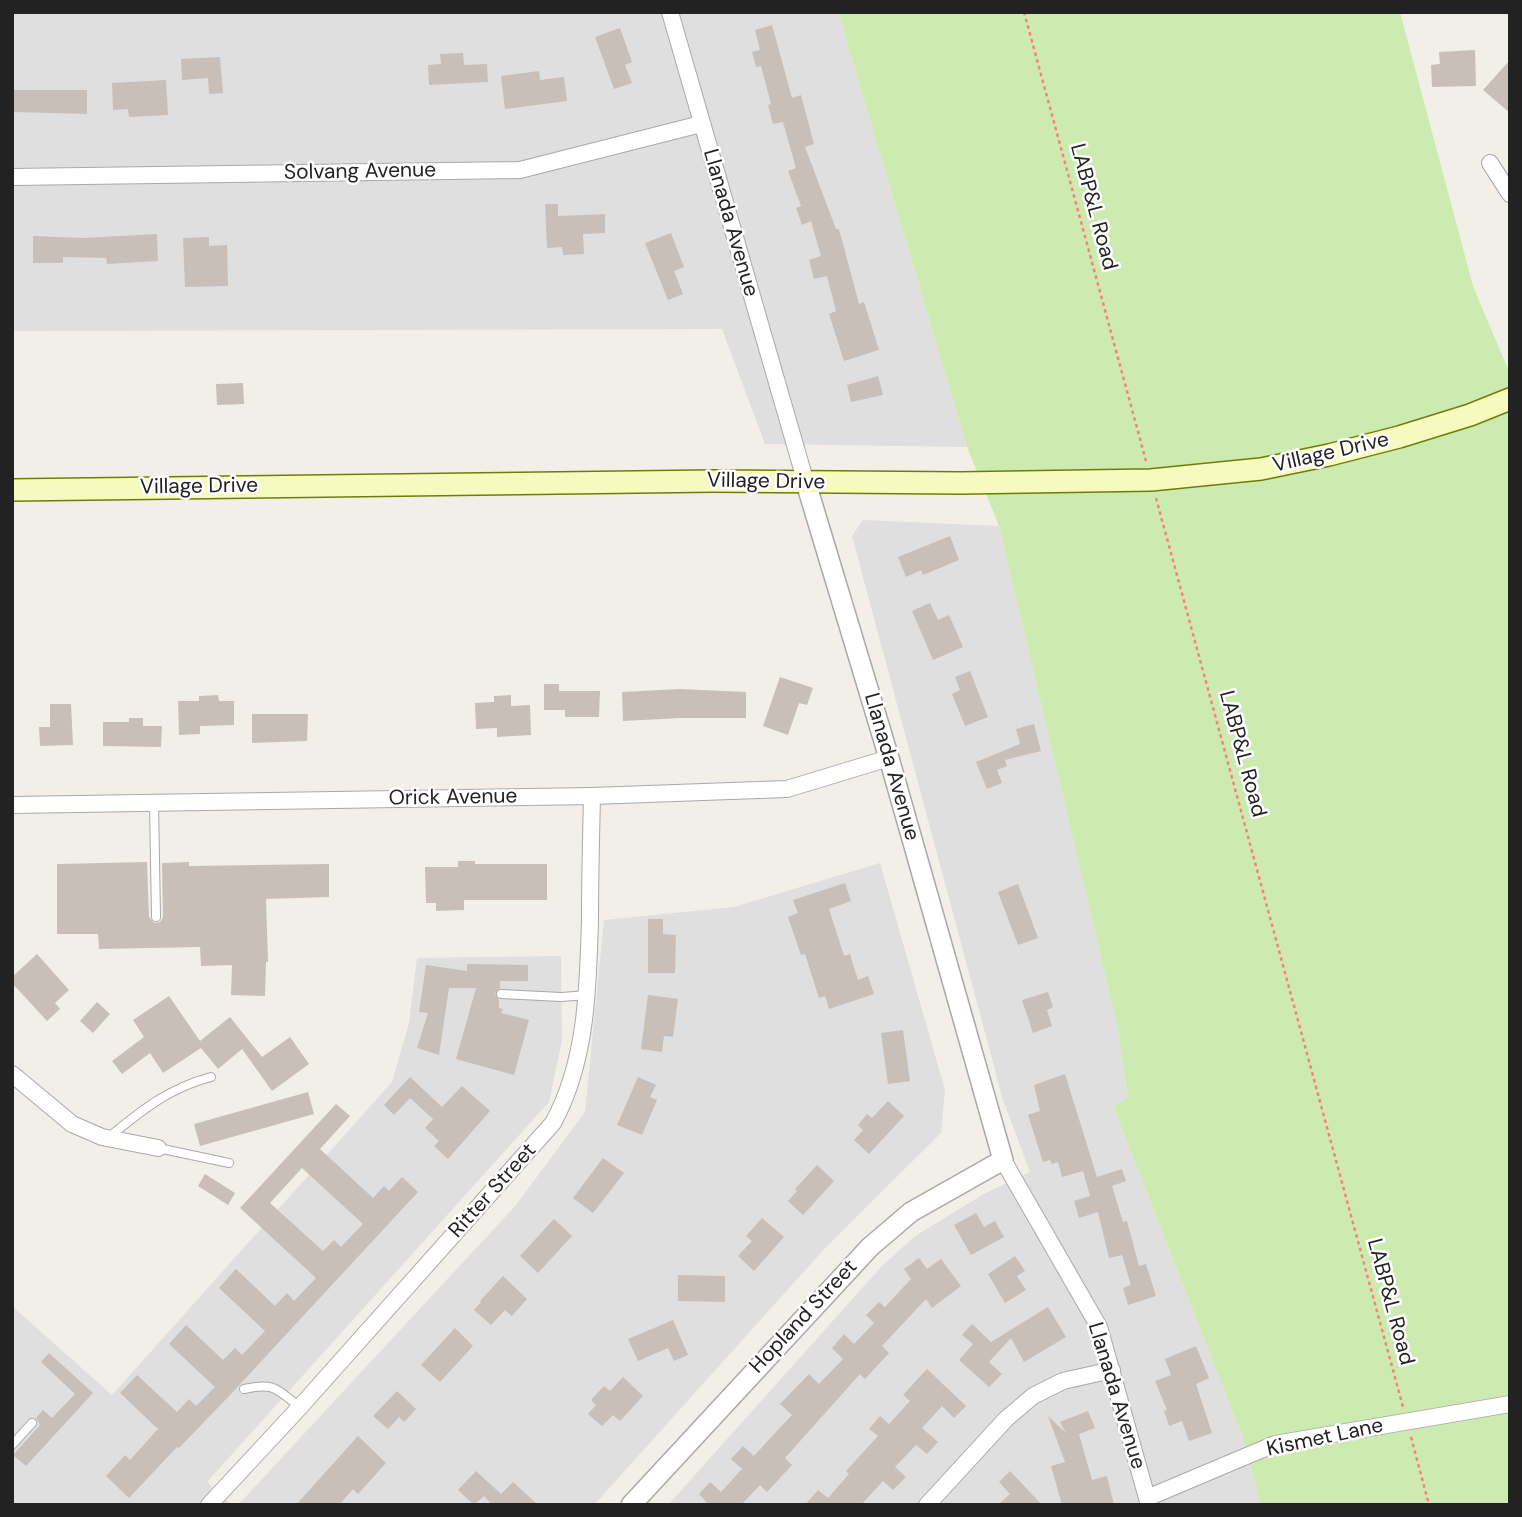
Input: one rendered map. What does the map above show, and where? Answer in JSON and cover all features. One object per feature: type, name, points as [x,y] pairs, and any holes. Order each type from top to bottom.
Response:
[{"type":"main road","name":"Village Drive","points":[[12,490],[714,481],[961,483],[1151,480],[1261,469],[1329,455],[1399,437],[1470,415],[1510,399]]},
{"type":"street","name":"Llanada Avenue","points":[[670,12],[806,483],[889,758],[1003,1160],[1099,1327],[1148,1501]]},
{"type":"street","name":"Solvang Avenue","points":[[12,177],[520,170],[701,124]]},
{"type":"street","points":[[1490,163],[1510,194]]},
{"type":"street","name":"Orick Avenue","points":[[12,804],[592,796],[787,789],[889,758]]},
{"type":"street","name":"Ritter Street","points":[[209,1505],[553,1123],[562,1108],[577,1062],[588,995],[592,796]]},
{"type":"street","points":[[12,1074],[72,1124],[108,1138],[158,1148]]},
{"type":"street","name":"Hopland Street","points":[[631,1505],[870,1247],[911,1212],[1003,1160]]},
{"type":"street","points":[[928,1505],[1006,1419],[1033,1396],[1063,1381],[1112,1370]]},
{"type":"street","name":"Kismet Lane","points":[[1148,1501],[1275,1444],[1510,1404]]},
{"type":"lane","points":[[154,802],[156,918]]},
{"type":"lane","points":[[501,994],[561,997],[588,995]]},
{"type":"lane","points":[[108,1138],[148,1105],[185,1084],[211,1077]]},
{"type":"lane","points":[[158,1148],[229,1163]]},
{"type":"lane","points":[[244,1389],[264,1385],[274,1388],[300,1407]]},
{"type":"lane","points":[[12,1445],[32,1423]]},
{"type":"path","name":"LABP&L Road","points":[[1024,12],[1429,1505]]},
{"type":"shaded area","points":[[12,12],[838,12],[967,447],[765,444],[722,329],[12,331]]},
{"type":"shaded area","points":[[863,520],[999,526],[1118,1030],[1128,1098],[1113,1106],[1242,1436],[1261,1505],[668,1505],[881,1267],[915,1236],[984,1194],[1030,1172],[1003,1100],[852,536]]},
{"type":"shaded area","points":[[880,863],[945,1090],[941,1133],[827,1246],[594,1505],[238,1505],[516,1205],[585,1112],[604,920],[734,907]]},
{"type":"shaded area","points":[[561,956],[562,1040],[549,1102],[207,1482],[232,1505],[12,1505],[12,1306],[112,1395],[392,1082],[409,1023],[417,958]]},
{"type":"green space","points":[[838,12],[1400,12],[1473,286],[1510,374],[1510,1505],[1261,1505],[1242,1436],[1113,1106],[1128,1098],[1118,1030],[999,526],[967,447]]},
{"type":"building","points":[[772,25],[792,98],[801,95],[814,144],[805,147],[836,229],[839,229],[859,304],[864,302],[879,350],[844,361],[829,314],[836,311],[827,276],[814,279],[809,260],[821,256],[811,221],[802,225],[796,208],[801,206],[788,171],[796,168],[783,122],[773,124],[761,66],[756,67],[752,52],[760,50],[755,30]]},
{"type":"building","points":[[620,28],[632,62],[625,65],[632,83],[614,89],[595,37]]},
{"type":"building","points":[[1475,50],[1476,86],[1432,87],[1431,65],[1440,64],[1439,52]]},
{"type":"building","points":[[463,53],[464,65],[487,64],[488,82],[429,85],[428,65],[441,64],[440,54]]},
{"type":"building","points":[[220,57],[223,93],[209,94],[208,78],[182,80],[181,59]]},
{"type":"building","points":[[1510,60],[1510,113],[1483,90]]},
{"type":"building","points":[[539,71],[540,80],[564,77],[567,101],[505,109],[501,76]]},
{"type":"building","points":[[166,80],[168,115],[129,117],[128,109],[113,110],[112,83]]},
{"type":"building","points":[[12,90],[87,90],[87,114],[12,112]]},
{"type":"building","points":[[545,204],[558,204],[558,216],[605,214],[605,233],[583,234],[584,254],[563,255],[562,247],[547,248]]},
{"type":"building","points":[[671,233],[684,267],[674,271],[683,294],[668,300],[645,243]]},
{"type":"building","points":[[157,234],[158,261],[107,264],[106,258],[63,257],[63,263],[33,263],[33,236],[83,238]]},
{"type":"building","points":[[209,237],[209,246],[227,245],[228,286],[185,287],[183,238]]},
{"type":"building","points":[[878,376],[883,395],[851,402],[847,385]]},
{"type":"building","points":[[243,383],[244,404],[217,405],[216,384]]},
{"type":"building","points":[[950,536],[959,560],[923,575],[921,570],[906,577],[898,557]]},
{"type":"building","points":[[930,603],[938,620],[949,615],[963,647],[933,660],[912,611]]},
{"type":"building","points":[[970,671],[988,717],[965,726],[952,694],[960,690],[955,677]]},
{"type":"building","points":[[780,677],[813,688],[807,705],[799,703],[788,735],[763,726]]},
{"type":"building","points":[[544,684],[559,684],[559,691],[600,691],[599,717],[565,717],[565,710],[544,710]]},
{"type":"building","points":[[680,689],[746,692],[746,718],[623,721],[622,692]]},
{"type":"building","points":[[218,695],[219,701],[234,701],[234,725],[200,726],[200,734],[179,735],[178,701],[199,701],[199,696]]},
{"type":"building","points":[[511,695],[511,706],[530,705],[531,735],[497,737],[497,728],[476,729],[475,703],[494,702],[494,696]]},
{"type":"building","points":[[50,704],[71,704],[73,745],[40,746],[39,727],[50,727]]},
{"type":"building","points":[[252,714],[308,714],[307,741],[252,743]]},
{"type":"building","points":[[129,718],[143,718],[143,726],[162,726],[161,747],[103,746],[103,722],[129,722]]},
{"type":"building","points":[[1034,724],[1041,751],[1005,760],[1007,766],[997,770],[1002,783],[987,789],[976,762],[1020,744],[1016,729]]},
{"type":"building","points":[[458,861],[475,861],[475,864],[547,864],[547,900],[464,900],[464,910],[436,911],[436,903],[426,903],[425,867],[458,867]]},
{"type":"building","points":[[147,862],[149,917],[155,923],[160,922],[163,917],[162,863],[189,862],[189,866],[329,864],[329,897],[266,899],[268,962],[265,996],[231,995],[232,965],[201,966],[200,947],[99,949],[98,934],[57,934],[57,864]]},
{"type":"building","points":[[845,883],[851,901],[829,909],[844,956],[850,954],[858,980],[868,976],[874,994],[829,1009],[825,996],[819,998],[805,954],[801,955],[788,917],[798,913],[793,900]]},
{"type":"building","points":[[1018,884],[1038,938],[1018,945],[998,892]]},
{"type":"building","points":[[648,919],[663,919],[663,934],[676,935],[675,973],[648,973]]},
{"type":"building","points":[[37,954],[69,990],[55,1003],[60,1009],[47,1021],[12,983],[12,977]]},
{"type":"building","points":[[467,964],[528,965],[528,981],[500,981],[500,988],[495,993],[499,1008],[503,1009],[501,1013],[529,1020],[514,1075],[456,1059],[476,988],[449,988],[439,1055],[417,1048],[428,1013],[419,1012],[426,965],[467,971]]},
{"type":"building","points":[[1048,992],[1053,1007],[1047,1010],[1052,1026],[1033,1033],[1022,1000]]},
{"type":"building","points":[[648,995],[678,999],[673,1037],[664,1036],[662,1052],[641,1049]]},
{"type":"building","points":[[169,996],[200,1041],[230,1017],[262,1057],[290,1037],[309,1064],[272,1091],[242,1049],[218,1069],[201,1048],[163,1073],[150,1053],[122,1074],[112,1061],[144,1037],[133,1020]]},
{"type":"building","points":[[97,1002],[110,1014],[93,1033],[80,1021]]},
{"type":"building","points":[[903,1030],[910,1081],[888,1084],[881,1033]]},
{"type":"building","points":[[1065,1074],[1097,1177],[1122,1169],[1126,1181],[1112,1186],[1123,1222],[1127,1221],[1139,1266],[1146,1264],[1156,1296],[1128,1305],[1123,1288],[1131,1285],[1122,1255],[1109,1258],[1098,1212],[1079,1218],[1074,1201],[1090,1196],[1083,1171],[1062,1177],[1058,1162],[1043,1162],[1028,1115],[1040,1111],[1034,1085]]},
{"type":"building","points":[[410,1077],[442,1107],[462,1086],[490,1111],[448,1159],[434,1146],[439,1141],[425,1128],[433,1119],[410,1098],[394,1115],[384,1105]]},
{"type":"building","points":[[638,1077],[656,1085],[650,1097],[657,1100],[642,1135],[617,1125]]},
{"type":"building","points":[[308,1092],[314,1114],[200,1146],[194,1124]]},
{"type":"building","points":[[888,1101],[904,1116],[869,1154],[854,1140],[863,1130],[858,1125],[867,1114],[872,1118]]},
{"type":"building","points":[[336,1104],[350,1116],[320,1149],[373,1198],[384,1186],[389,1191],[402,1177],[418,1192],[230,1395],[129,1498],[106,1476],[125,1455],[130,1460],[158,1429],[120,1393],[137,1375],[177,1412],[189,1399],[196,1406],[215,1387],[169,1344],[186,1325],[223,1360],[235,1348],[242,1355],[265,1331],[219,1288],[236,1269],[275,1306],[287,1293],[294,1301],[316,1278],[240,1208]],"holes":[[[302,1168],[363,1224],[341,1247],[334,1240],[323,1251],[270,1203]]]},
{"type":"building","points":[[603,1158],[624,1173],[593,1213],[573,1198]]},
{"type":"building","points":[[817,1165],[834,1181],[803,1215],[788,1201]]},
{"type":"building","points":[[205,1174],[235,1193],[228,1205],[198,1186]]},
{"type":"building","points":[[976,1213],[984,1227],[995,1221],[1004,1237],[971,1255],[954,1225]]},
{"type":"building","points":[[762,1218],[784,1237],[754,1271],[738,1256],[752,1241],[746,1236]]},
{"type":"building","points":[[554,1219],[572,1236],[538,1273],[520,1256]]},
{"type":"building","points":[[1015,1256],[1025,1271],[1017,1276],[1026,1290],[1005,1303],[988,1274]]},
{"type":"building","points":[[919,1258],[927,1269],[941,1259],[961,1286],[932,1308],[926,1299],[882,1346],[889,1353],[865,1379],[860,1374],[785,1458],[792,1465],[767,1492],[760,1485],[741,1505],[709,1505],[699,1494],[710,1482],[721,1492],[742,1469],[731,1459],[743,1446],[754,1456],[792,1415],[780,1404],[809,1374],[819,1384],[843,1359],[832,1348],[844,1334],[854,1344],[874,1323],[866,1315],[879,1302],[885,1307],[911,1279],[904,1269]]},
{"type":"building","points":[[678,1275],[725,1276],[725,1302],[678,1301]]},
{"type":"building","points":[[503,1276],[527,1299],[512,1316],[505,1310],[491,1325],[474,1310]]},
{"type":"building","points":[[1048,1307],[1066,1337],[1024,1362],[1011,1338],[989,1362],[1002,1374],[989,1387],[959,1360],[973,1344],[962,1335],[972,1324],[991,1342]]},
{"type":"building","points":[[673,1320],[688,1355],[674,1361],[668,1348],[638,1361],[628,1339]]},
{"type":"building","points":[[455,1328],[473,1346],[440,1382],[421,1365]]},
{"type":"building","points":[[1196,1346],[1209,1378],[1196,1384],[1212,1433],[1189,1441],[1182,1421],[1169,1426],[1164,1411],[1167,1410],[1155,1381],[1171,1375],[1165,1359]]},
{"type":"building","points":[[49,1353],[93,1393],[26,1466],[13,1455],[40,1425],[36,1418],[43,1410],[52,1418],[75,1394],[41,1362]]},
{"type":"building","points":[[927,1369],[966,1406],[954,1418],[942,1406],[922,1428],[938,1442],[927,1454],[916,1445],[895,1467],[906,1477],[893,1490],[883,1481],[861,1505],[805,1505],[818,1490],[828,1498],[849,1474],[846,1471],[878,1436],[869,1429],[880,1416],[889,1424],[910,1401],[903,1395]]},
{"type":"building","points":[[623,1377],[643,1396],[620,1421],[613,1415],[602,1426],[588,1414],[596,1405],[591,1400],[604,1386],[610,1391]]},
{"type":"building","points":[[397,1391],[416,1409],[404,1422],[399,1417],[388,1429],[373,1416]]},
{"type":"building","points":[[1088,1411],[1095,1428],[1079,1434],[1092,1480],[1107,1476],[1114,1505],[1062,1505],[1051,1466],[1065,1462],[1048,1416],[1066,1433],[1060,1422]]},
{"type":"building","points":[[358,1436],[386,1463],[358,1494],[353,1489],[339,1505],[296,1505]]},
{"type":"building","points":[[476,1471],[501,1494],[513,1482],[538,1505],[492,1505],[484,1496],[474,1505],[458,1490]]},
{"type":"building","points":[[1010,1471],[1042,1505],[998,1505],[1010,1494],[999,1482]]}]
